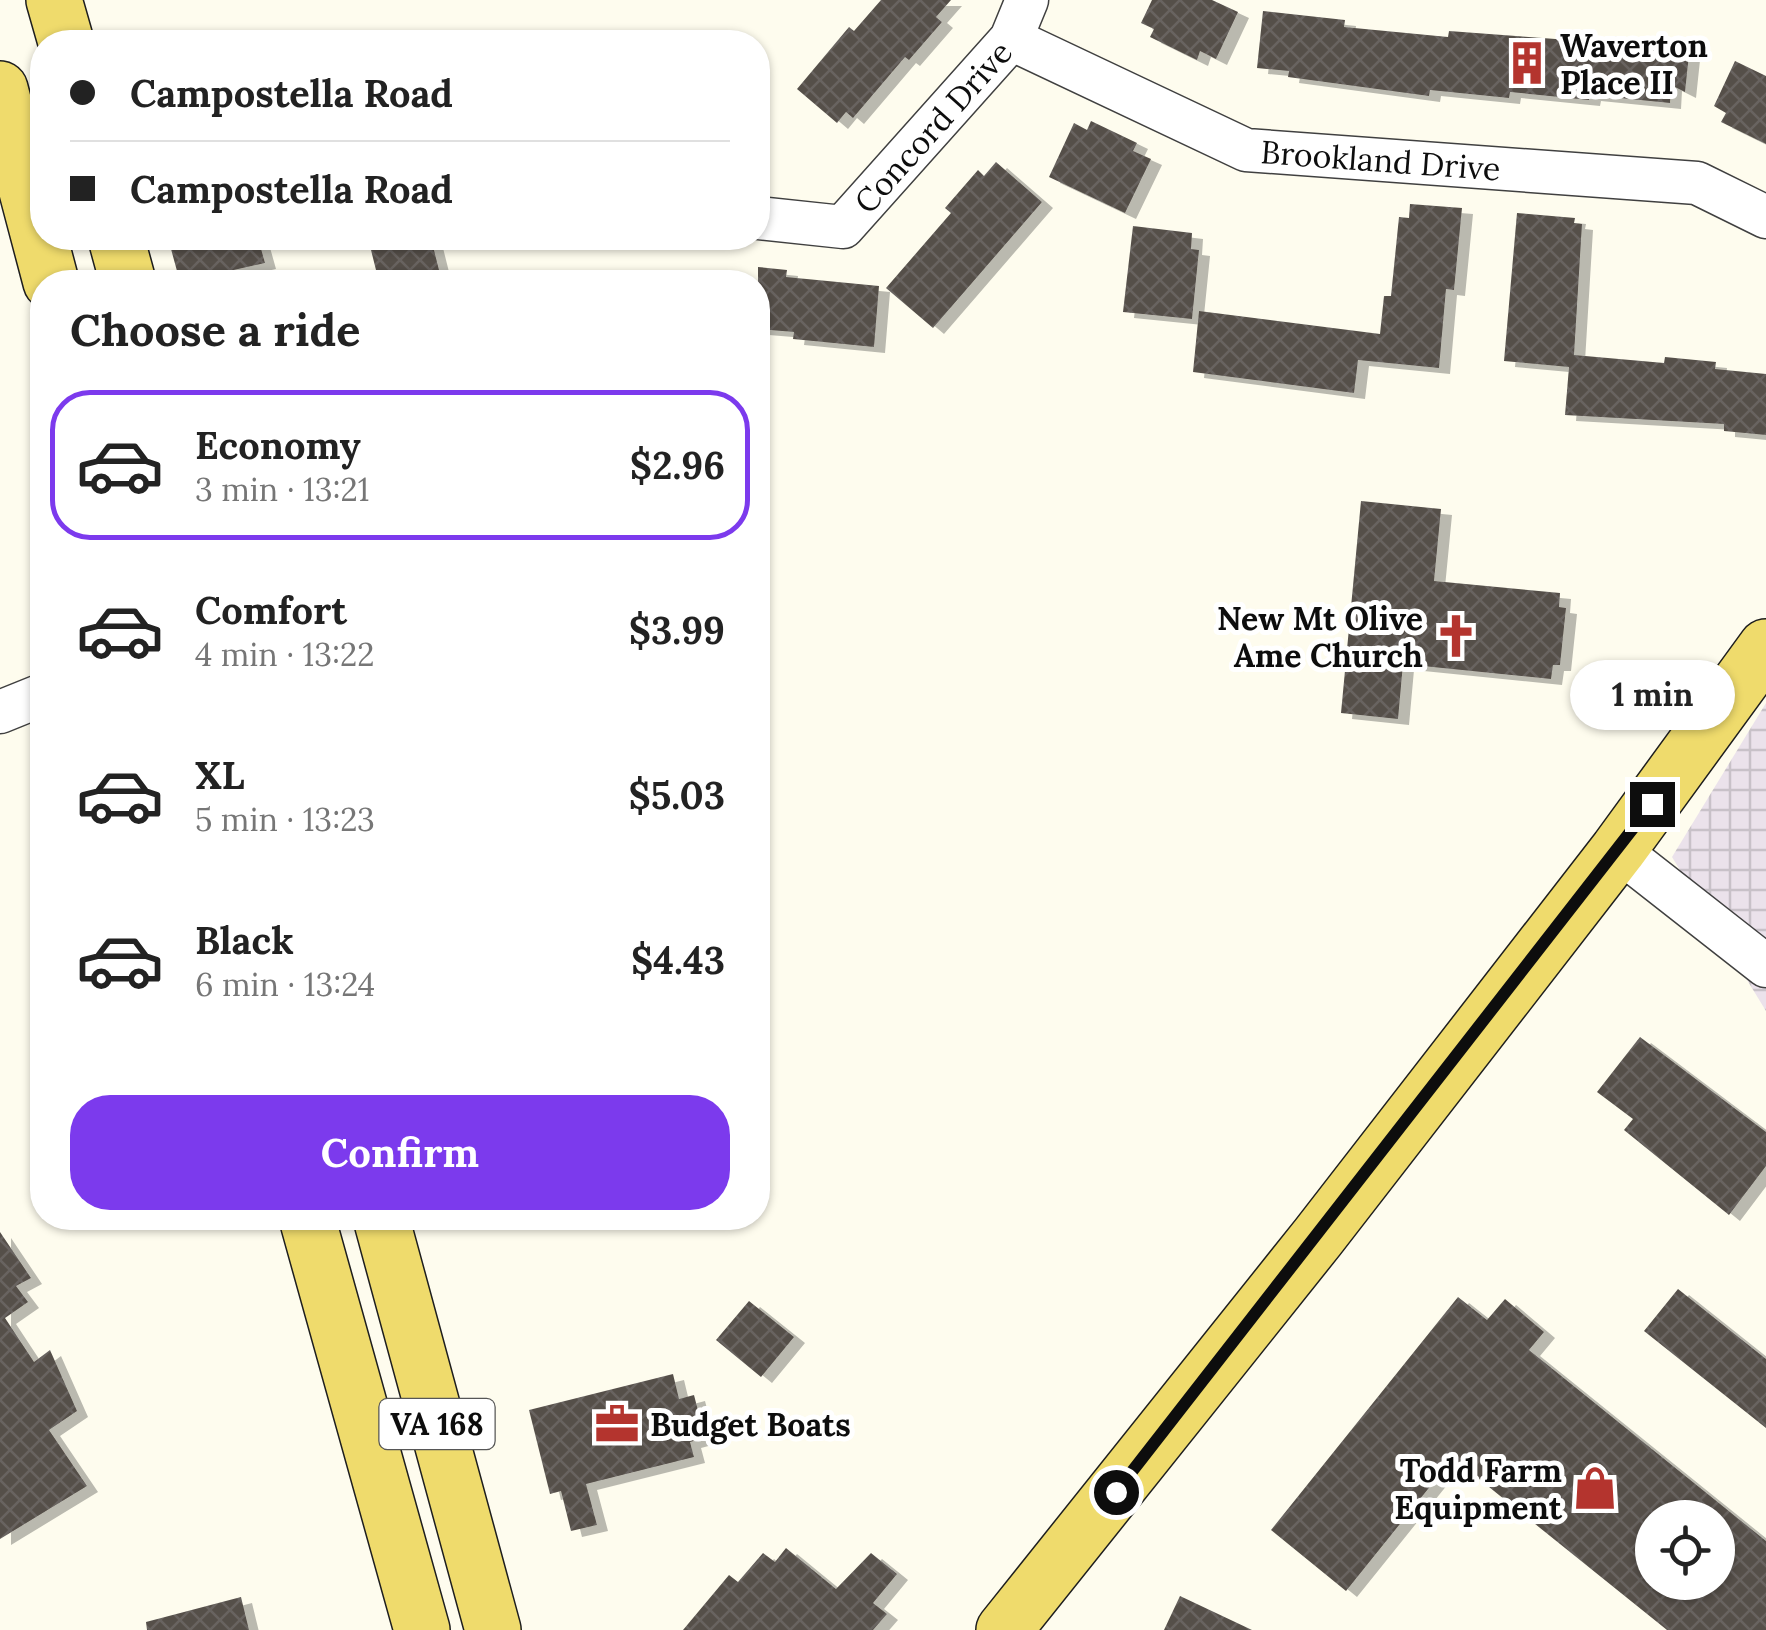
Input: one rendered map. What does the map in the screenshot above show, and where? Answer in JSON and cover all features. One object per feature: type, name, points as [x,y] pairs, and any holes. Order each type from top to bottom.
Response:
[{"type":"main road","points":[[54,0],[63,30]]},
{"type":"main road","points":[[0,89],[30,200]]},
{"type":"main road","points":[[1004,1630],[1318,1237],[1618,850],[1766,648]]},
{"type":"main road","name":"VA 168","points":[[310,1230],[422,1630]]},
{"type":"main road","name":"VA 168","points":[[384,1230],[493,1630]]},
{"type":"street","name":"Brookland Drive","points":[[1019,19],[1246,150],[1697,184],[1766,217]]},
{"type":"street","name":"Concord Drive","points":[[770,219],[843,227],[1019,19]]},
{"type":"street","points":[[0,712],[30,700]]},
{"type":"street","points":[[1618,850],[1766,966]]},
{"type":"shaded area","points":[[1766,703],[1766,1011],[1672,857]]},
{"type":"building","points":[[881,0],[951,0],[936,17],[942,22],[909,60],[905,57],[853,118],[846,112],[837,123],[797,89],[849,27],[854,31]]},
{"type":"building","points":[[1152,0],[1212,0],[1238,12],[1216,59],[1200,51],[1197,60],[1150,37],[1154,29],[1141,23]]},
{"type":"building","name":"Waverton Place II","points":[[1263,11],[1345,20],[1344,27],[1448,37],[1449,31],[1609,43],[1609,36],[1690,45],[1685,92],[1671,85],[1670,103],[1510,92],[1509,98],[1430,90],[1429,96],[1288,77],[1289,71],[1257,68]]},
{"type":"building","points":[[1735,61],[1766,76],[1766,144],[1721,122],[1726,113],[1714,106]]},
{"type":"building","points":[[1091,121],[1137,143],[1133,151],[1151,159],[1125,213],[1049,177],[1074,123],[1087,130]]},
{"type":"building","points":[[996,162],[1042,202],[933,328],[886,288],[951,213],[945,208],[978,170],[984,176]]},
{"type":"building","points":[[1410,204],[1462,208],[1454,290],[1446,289],[1439,368],[1358,360],[1354,393],[1193,372],[1199,311],[1380,334],[1384,296],[1391,296],[1399,217],[1409,218]]},
{"type":"building","points":[[1517,213],[1575,218],[1574,223],[1582,224],[1574,355],[1664,363],[1665,357],[1716,362],[1715,369],[1766,374],[1766,435],[1724,431],[1724,424],[1565,415],[1569,367],[1504,361]]},
{"type":"building","points":[[1133,226],[1192,233],[1191,249],[1199,250],[1192,319],[1123,312]]},
{"type":"building","points":[[171,250],[261,250],[265,263],[234,270],[177,270]]},
{"type":"building","points":[[371,250],[434,250],[439,270],[376,270]]},
{"type":"building","points":[[758,267],[787,270],[786,277],[879,286],[874,347],[793,339],[794,332],[770,330],[770,270]]},
{"type":"building","name":"New Mt Olive Ame Church","points":[[1361,501],[1441,509],[1434,581],[1560,593],[1559,607],[1566,608],[1560,665],[1553,665],[1551,679],[1403,664],[1398,719],[1341,713]]},
{"type":"building","points":[[1640,1037],[1766,1132],[1766,1166],[1729,1215],[1624,1130],[1633,1119],[1597,1092]]},
{"type":"building","points":[[0,1232],[31,1278],[16,1286],[28,1302],[5,1318],[34,1362],[50,1350],[77,1411],[49,1430],[87,1486],[0,1539]]},
{"type":"building","points":[[1678,1289],[1766,1359],[1766,1428],[1644,1331]]},
{"type":"building","name":"Todd Farm Equipment","points":[[1458,1297],[1487,1320],[1505,1299],[1544,1332],[1529,1350],[1715,1500],[1635,1500],[1635,1600],[1735,1600],[1735,1516],[1766,1541],[1766,1630],[1667,1630],[1453,1458],[1346,1591],[1271,1530]]},
{"type":"building","points":[[749,1301],[794,1337],[761,1377],[716,1340]]},
{"type":"building","name":"Budget Boats","points":[[673,1374],[679,1399],[694,1395],[705,1438],[690,1442],[694,1457],[586,1484],[597,1525],[571,1531],[561,1491],[550,1494],[529,1410]]},
{"type":"building","points":[[786,1548],[836,1589],[871,1553],[897,1574],[873,1603],[887,1614],[873,1630],[683,1630],[729,1575],[738,1582],[763,1553],[775,1562]]},
{"type":"building","points":[[1180,1596],[1252,1630],[1164,1630]]},
{"type":"building","points":[[241,1597],[249,1630],[147,1630],[146,1622]]},
{"type":"place","name":"Waverton Place II","points":[[1527,63]]},
{"type":"place","name":"New Mt Olive Ame Church","points":[[1456,636]]},
{"type":"place","name":"Budget Boats","points":[[617,1424]]},
{"type":"place","name":"Todd Farm Equipment","points":[[1595,1488]]},
{"type":"route","points":[[1116,1492],[1652,804]]}]
